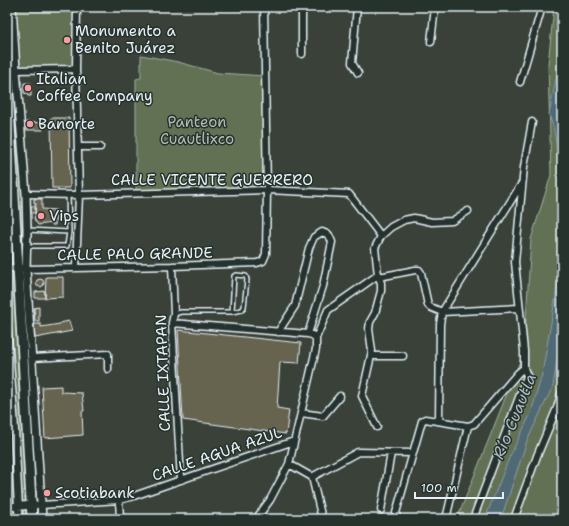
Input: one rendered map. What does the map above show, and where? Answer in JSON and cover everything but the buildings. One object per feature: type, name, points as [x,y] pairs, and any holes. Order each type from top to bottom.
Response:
[{"type":"main road","points":[[11,71],[16,268],[26,519]]},
{"type":"main road","points":[[7,176],[16,268]]},
{"type":"main road","points":[[25,506],[32,519]]},
{"type":"street","points":[[12,7],[11,71],[26,194],[27,230],[26,246],[16,268],[32,358],[42,519]]},
{"type":"street","points":[[76,268],[79,195],[76,69],[77,7]]},
{"type":"street","points":[[264,7],[267,190]]},
{"type":"street","points":[[302,7],[302,54]]},
{"type":"street","points":[[358,7],[352,63],[358,73]]},
{"type":"street","points":[[431,42],[435,7]]},
{"type":"street","points":[[520,82],[542,7]]},
{"type":"street","points":[[11,71],[76,69]]},
{"type":"street","points":[[473,519],[527,376],[524,368],[524,351],[515,262],[516,240],[524,180],[524,167],[532,122]]},
{"type":"street","points":[[79,147],[100,147]]},
{"type":"street","points":[[439,420],[440,324],[442,312],[524,180]]},
{"type":"street","name":"CALLE VICENTE GUERRERO","points":[[26,194],[79,195],[267,190],[349,194],[380,236]]},
{"type":"street","name":"CALLE PALO GRANDE","points":[[16,268],[76,268],[257,263],[263,261],[266,254],[267,190]]},
{"type":"street","points":[[377,427],[362,396],[372,356],[370,322],[375,313],[381,291],[375,248],[380,236],[391,227],[409,219],[414,218],[432,222],[452,221],[468,211]]},
{"type":"street","points":[[278,332],[295,306],[309,248],[314,237],[322,232],[329,235],[332,242],[323,286],[308,334]]},
{"type":"street","name":"CALLE IXTAPAN","points":[[172,266],[174,314],[172,323],[181,480]]},
{"type":"street","points":[[257,518],[270,500],[289,464],[316,349],[316,338],[328,310],[378,276],[415,270],[419,270],[421,273],[428,305],[442,312],[519,308]]},
{"type":"street","points":[[172,323],[308,334],[316,338]]},
{"type":"street","points":[[7,330],[11,420],[25,506],[18,519]]},
{"type":"street","points":[[32,358],[108,354],[108,369]]},
{"type":"street","points":[[372,356],[403,356]]},
{"type":"street","points":[[396,516],[422,421],[425,419],[439,420],[468,426],[474,424],[524,368]]},
{"type":"street","points":[[514,519],[537,456],[557,408],[562,391]]},
{"type":"street","points":[[301,412],[323,416],[340,396]]},
{"type":"street","points":[[446,519],[468,426]]},
{"type":"street","name":"CALLE AGUA AZUL","points":[[7,507],[131,498],[294,441]]},
{"type":"street","points":[[312,477],[358,452],[412,453]]},
{"type":"street","points":[[381,510],[391,453]]},
{"type":"street","points":[[289,464],[312,477],[322,519]]},
{"type":"street","points":[[119,500],[120,519]]},
{"type":"lane","points":[[26,246],[67,246],[69,232],[68,195]]},
{"type":"lane","points":[[27,230],[69,232]]},
{"type":"lane","points":[[174,314],[181,312],[232,312],[242,310],[244,307],[247,280],[246,276],[234,276],[232,312]]},
{"type":"green space","points":[[7,7],[77,7],[76,69],[16,70],[42,519],[32,519],[7,71]]},
{"type":"green space","points":[[554,7],[562,7],[562,519],[457,519],[524,351],[531,239],[551,175],[548,64]]},
{"type":"green space","name":"Panteon Cuautlixco","points":[[141,55],[178,62],[218,73],[265,76],[267,190],[136,194],[136,79],[141,78]]},
{"type":"green space","points":[[7,176],[26,519],[19,519],[7,330]]},
{"type":"water","points":[[562,52],[562,175],[553,126],[549,115]]},
{"type":"water","points":[[562,260],[562,329],[553,386],[527,441],[501,519],[485,519],[509,458],[531,413],[542,374]]},
{"type":"place","name":"Monumento a Benito Juárez","points":[[67,40]]},
{"type":"place","name":"Italian Coffee Company","points":[[28,88]]},
{"type":"place","name":"Banorte","points":[[30,124]]},
{"type":"place","name":"Vips","points":[[41,216]]},
{"type":"place","name":"Scotiabank","points":[[47,493]]},
{"type":"water label","name":"Río Cuautla","points":[[514,416]]}]
